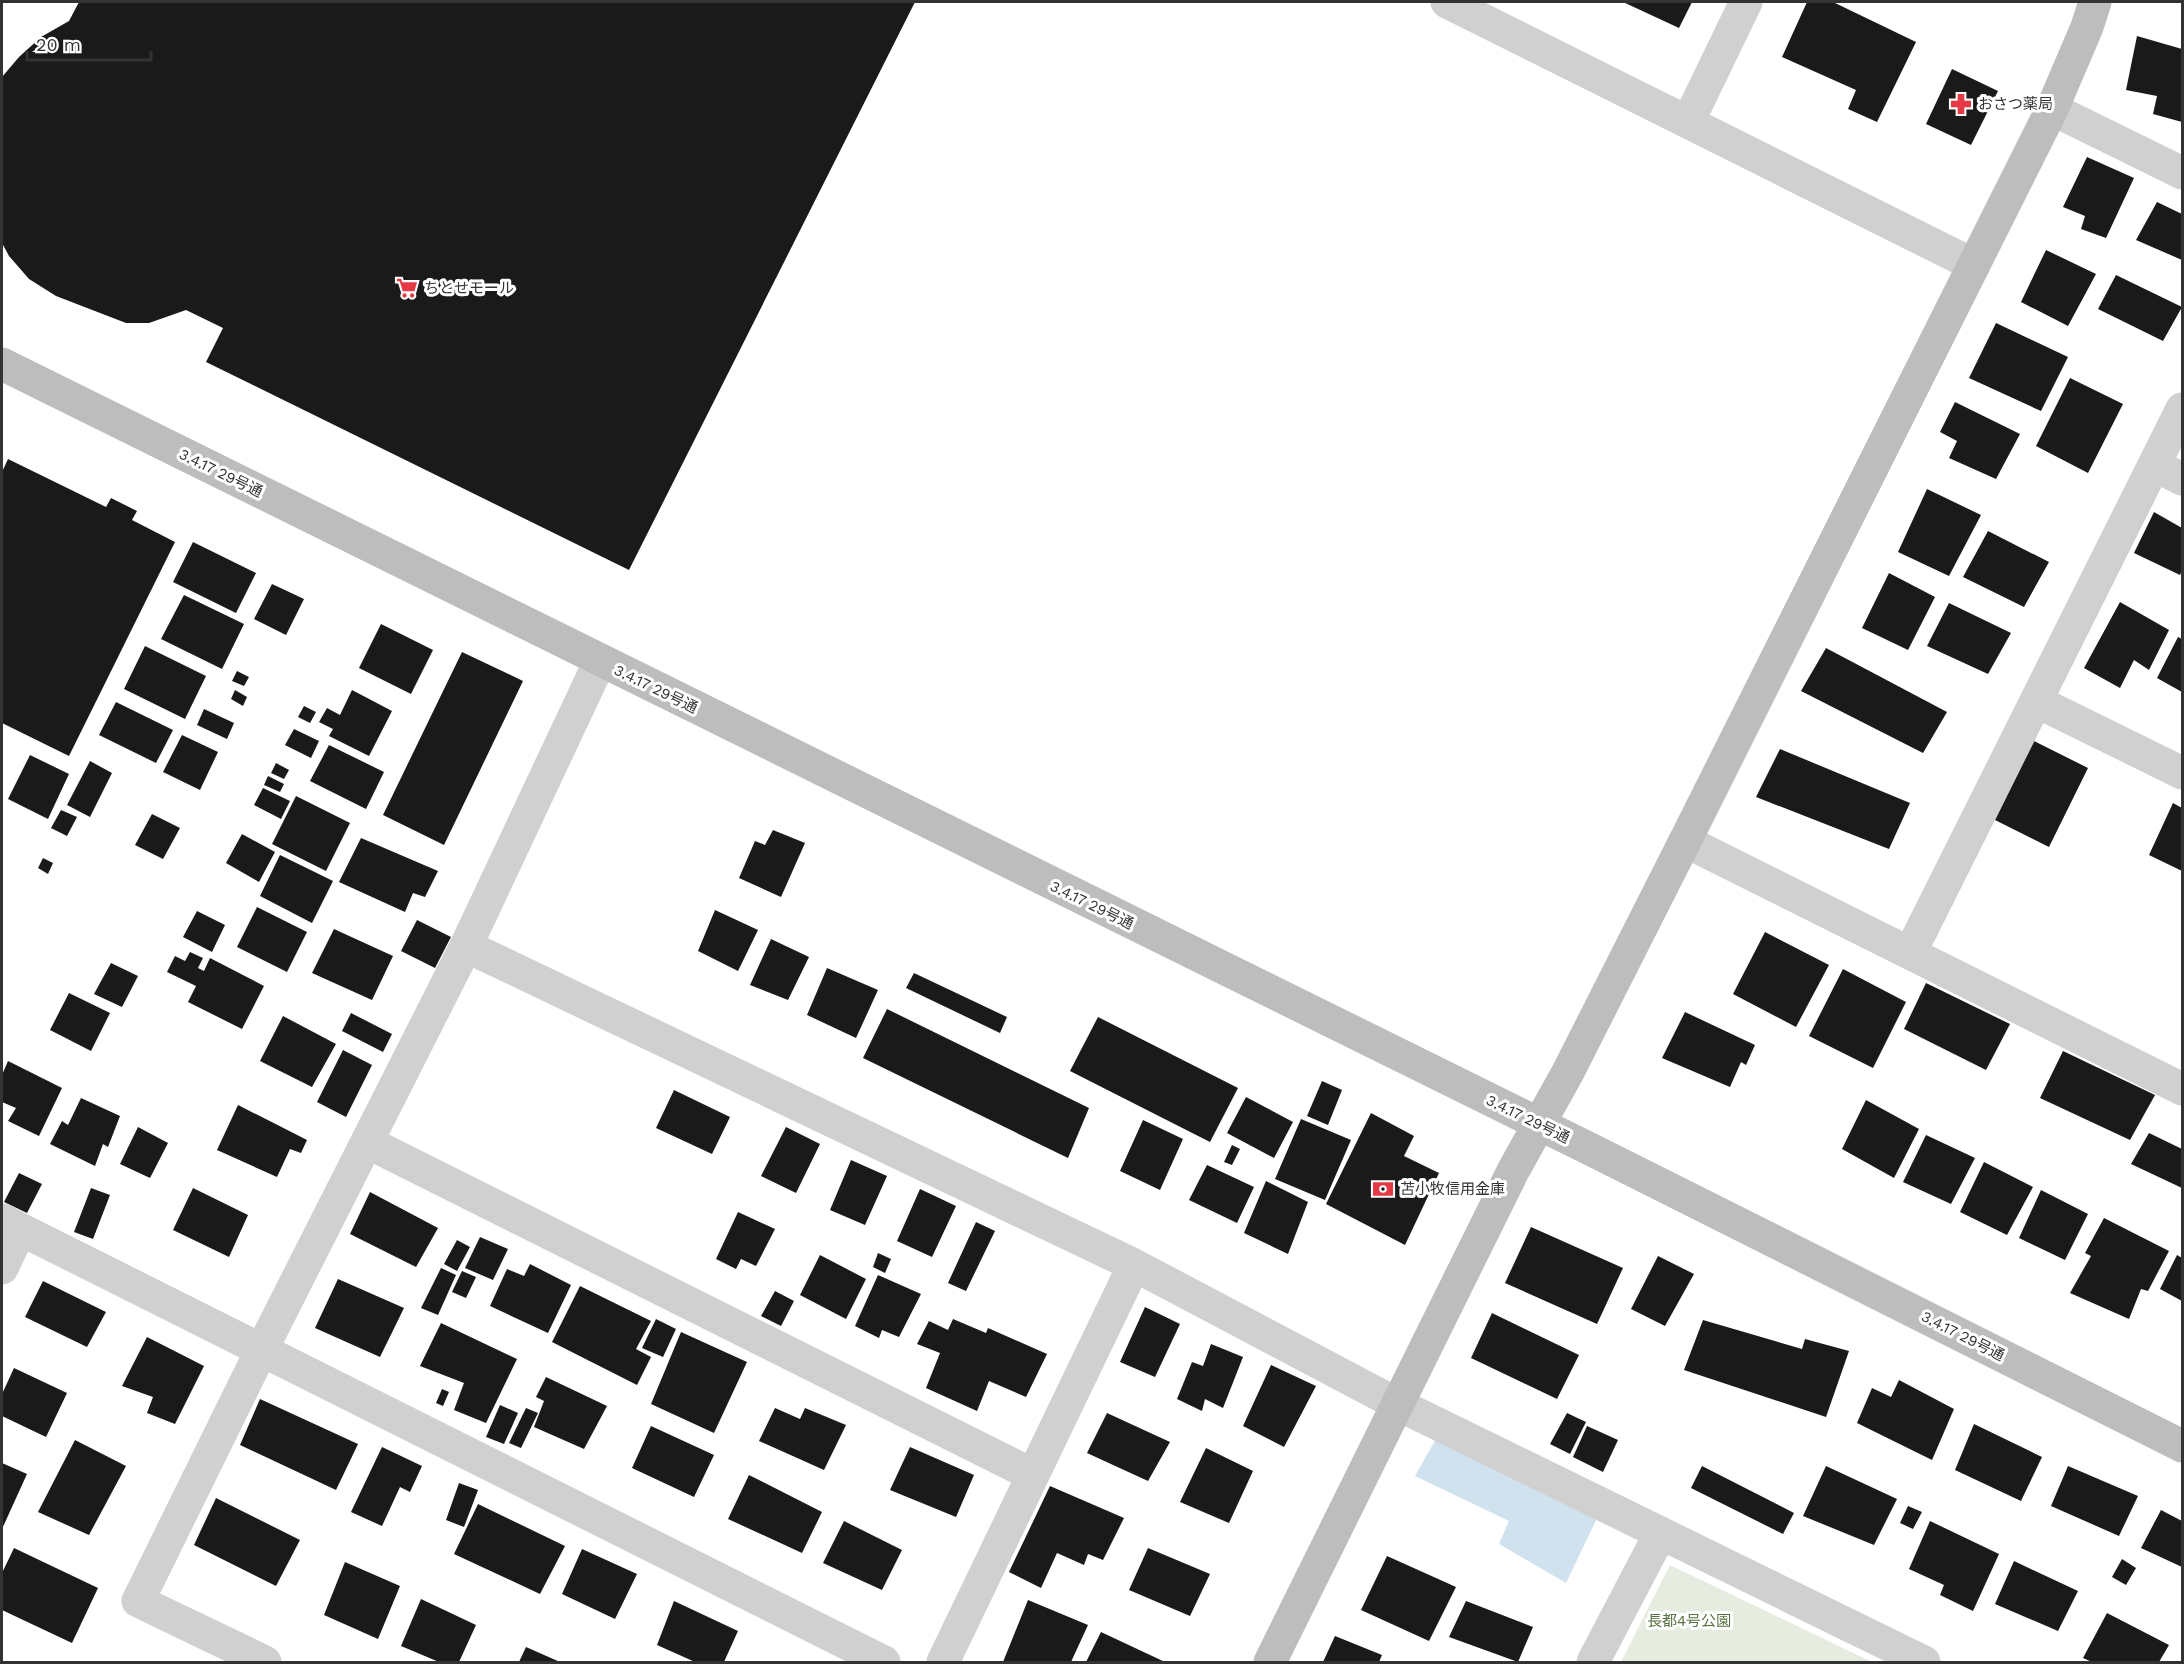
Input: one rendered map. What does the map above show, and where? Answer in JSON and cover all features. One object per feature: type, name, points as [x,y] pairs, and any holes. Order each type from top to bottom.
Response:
[{"type":"street","points":[[1447,2],[1974,265]]},
{"type":"street","points":[[1688,122],[1746,2]]},
{"type":"street","points":[[1269,1662],[1513,1171],[1685,841],[2052,109],[2087,27],[2095,2]]},
{"type":"street","points":[[2052,109],[2182,173]]},
{"type":"street","name":"3.4.17 29号通","points":[[2,364],[2182,1446]]},
{"type":"street","points":[[1910,953],[2037,701],[2169,472],[2182,409]]},
{"type":"street","points":[[266,1662],[138,1601],[261,1350],[466,946],[600,662]]},
{"type":"street","points":[[2037,701],[2182,772]]},
{"type":"street","points":[[1685,841],[2182,1089]]},
{"type":"street","points":[[466,946],[1134,1265],[1397,1404],[1924,1662]]},
{"type":"street","points":[[367,1142],[1033,1474]]},
{"type":"street","points":[[2,1268],[11,1225],[884,1662]]},
{"type":"street","points":[[943,1662],[1134,1265]]},
{"type":"street","points":[[1593,1662],[1660,1534]]},
{"type":"green space","name":"長都4号公園","points":[[1670,1565],[1872,1662],[1621,1662]]},
{"type":"water","points":[[1441,1430],[1601,1510],[1566,1583],[1499,1544],[1509,1521],[1415,1476]]},
{"type":"building","name":"ちとせモール","points":[[79,2],[915,2],[629,570],[206,362],[223,328],[186,310],[149,323],[126,323],[56,296],[29,279],[9,256],[2,243],[2,77],[41,37],[69,21]]},
{"type":"building","points":[[1623,2],[1692,2],[1679,28]]},
{"type":"building","points":[[1807,2],[1833,2],[1916,42],[1877,122],[1848,109],[1856,90],[1782,57]]},
{"type":"building","points":[[2137,36],[2182,49],[2182,122],[2153,114],[2157,96],[2126,90]]},
{"type":"building","points":[[1952,69],[1998,91],[1971,145],[1926,124]]},
{"type":"building","points":[[2087,157],[2134,178],[2106,238],[2081,229],[2085,216],[2063,207]]},
{"type":"building","points":[[2157,202],[2182,214],[2182,260],[2136,240]]},
{"type":"building","points":[[2046,250],[2096,274],[2068,326],[2021,302]]},
{"type":"building","points":[[2116,275],[2182,307],[2163,341],[2098,309]]},
{"type":"building","points":[[1996,323],[2068,357],[2041,411],[1969,378]]},
{"type":"building","points":[[2070,378],[2123,404],[2088,473],[2036,446]]},
{"type":"building","points":[[1955,402],[2020,434],[1996,479],[1949,458],[1957,441],[1940,432]]},
{"type":"building","points":[[8,459],[106,507],[111,498],[137,511],[132,520],[175,542],[69,756],[2,723],[2,472]]},
{"type":"building","points":[[1927,489],[1981,515],[1949,576],[1898,552]]},
{"type":"building","points":[[2154,512],[2182,528],[2180,575],[2134,553]]},
{"type":"building","points":[[1988,531],[2049,562],[2024,607],[1963,577]]},
{"type":"building","points":[[193,542],[256,573],[236,613],[173,582]]},
{"type":"building","points":[[1889,573],[1935,597],[1908,650],[1862,628]]},
{"type":"building","points":[[272,584],[304,599],[286,635],[254,619]]},
{"type":"building","points":[[184,595],[244,624],[222,669],[161,639]]},
{"type":"building","points":[[2120,602],[2169,630],[2149,670],[2134,660],[2120,688],[2084,668]]},
{"type":"building","points":[[1949,603],[2011,633],[1988,674],[1927,646]]},
{"type":"building","points":[[381,624],[433,650],[411,694],[359,668]]},
{"type":"building","points":[[2178,637],[2182,639],[2182,692],[2157,678]]},
{"type":"building","points":[[145,646],[206,676],[185,719],[124,689]]},
{"type":"building","points":[[1826,648],[1947,712],[1923,753],[1801,691]]},
{"type":"building","points":[[462,652],[523,681],[444,845],[383,815]]},
{"type":"building","points":[[237,671],[249,677],[244,686],[232,681]]},
{"type":"building","points":[[235,690],[247,697],[243,706],[231,699]]},
{"type":"building","points":[[352,690],[392,711],[369,756],[329,736],[333,729],[319,722],[327,708],[340,715]]},
{"type":"building","points":[[116,702],[173,730],[156,763],[99,735]]},
{"type":"building","points":[[304,706],[316,712],[310,723],[298,717]]},
{"type":"building","points":[[204,709],[234,723],[227,739],[197,725]]},
{"type":"building","points":[[294,729],[319,741],[311,758],[285,745]]},
{"type":"building","points":[[182,735],[218,752],[200,790],[163,772]]},
{"type":"building","points":[[2034,741],[2088,768],[2049,847],[1995,820]]},
{"type":"building","points":[[329,745],[384,772],[366,809],[310,781]]},
{"type":"building","points":[[1780,749],[1910,803],[1889,849],[1756,797]]},
{"type":"building","points":[[30,755],[69,774],[48,819],[8,799]]},
{"type":"building","points":[[90,761],[112,773],[90,817],[67,805]]},
{"type":"building","points":[[276,763],[289,770],[284,779],[271,773]]},
{"type":"building","points":[[268,776],[284,784],[280,792],[264,785]]},
{"type":"building","points":[[263,788],[290,801],[281,819],[254,805]]},
{"type":"building","points":[[296,796],[350,823],[326,871],[272,844]]},
{"type":"building","points":[[2173,803],[2182,808],[2182,871],[2149,855]]},
{"type":"building","points":[[61,810],[77,817],[67,836],[51,828]]},
{"type":"building","points":[[152,814],[180,828],[163,859],[135,845]]},
{"type":"building","points":[[773,830],[805,843],[781,897],[739,878],[755,841],[765,845]]},
{"type":"building","points":[[242,834],[275,852],[259,882],[226,863]]},
{"type":"building","points":[[361,838],[438,871],[425,897],[413,893],[405,912],[339,882]]},
{"type":"building","points":[[280,855],[333,881],[312,923],[260,896]]},
{"type":"building","points":[[43,858],[53,863],[48,874],[38,868]]},
{"type":"building","points":[[257,907],[307,932],[287,972],[237,947]]},
{"type":"building","points":[[715,910],[758,930],[738,971],[698,951]]},
{"type":"building","points":[[197,911],[225,925],[212,952],[183,937]]},
{"type":"building","points":[[417,920],[451,937],[435,968],[401,951]]},
{"type":"building","points":[[334,929],[393,956],[372,1000],[312,973]]},
{"type":"building","points":[[1765,932],[1829,965],[1796,1027],[1733,994]]},
{"type":"building","points":[[771,939],[809,957],[788,1000],[750,985]]},
{"type":"building","points":[[190,952],[203,958],[198,968],[204,971],[210,958],[264,986],[242,1029],[188,1002],[196,986],[167,972],[175,956],[185,961]]},
{"type":"building","points":[[111,963],[138,976],[122,1007],[94,994]]},
{"type":"building","points":[[827,968],[878,990],[856,1038],[807,1015]]},
{"type":"building","points":[[1843,969],[1906,1002],[1873,1068],[1809,1036]]},
{"type":"building","points":[[914,973],[1007,1017],[1000,1033],[906,988]]},
{"type":"building","points":[[1926,983],[2010,1024],[1986,1070],[1904,1029]]},
{"type":"building","points":[[69,993],[110,1013],[91,1051],[50,1030]]},
{"type":"building","points":[[887,1009],[1089,1108],[1068,1158],[863,1058]]},
{"type":"building","points":[[1685,1012],[1755,1045],[1746,1065],[1741,1062],[1730,1087],[1662,1058]]},
{"type":"building","points":[[351,1013],[392,1034],[383,1052],[342,1031]]},
{"type":"building","points":[[283,1016],[336,1044],[312,1087],[260,1061]]},
{"type":"building","points":[[1098,1017],[1238,1088],[1210,1142],[1070,1071]]},
{"type":"building","points":[[343,1050],[372,1065],[346,1117],[317,1102]]},
{"type":"building","points":[[2063,1051],[2155,1095],[2130,1140],[2040,1098]]},
{"type":"building","points":[[8,1061],[62,1088],[39,1136],[8,1121],[16,1108],[2,1102],[2,1075]]},
{"type":"building","points":[[1322,1081],[1342,1090],[1328,1125],[1307,1116]]},
{"type":"building","points":[[674,1090],[730,1117],[712,1154],[656,1128]]},
{"type":"building","points":[[1246,1097],[1293,1122],[1274,1158],[1227,1133]]},
{"type":"building","points":[[81,1098],[120,1116],[108,1147],[103,1144],[95,1166],[50,1144],[62,1121],[68,1125]]},
{"type":"building","points":[[1866,1100],[1919,1129],[1894,1178],[1842,1149]]},
{"type":"building","points":[[238,1105],[307,1140],[301,1153],[290,1149],[277,1177],[217,1150]]},
{"type":"building","name":"苫小牧信用金庫","points":[[1371,1113],[1414,1136],[1404,1156],[1439,1173],[1405,1245],[1326,1204]]},
{"type":"building","points":[[1301,1119],[1351,1140],[1325,1200],[1275,1179]]},
{"type":"building","points":[[1143,1120],[1183,1139],[1160,1190],[1120,1171]]},
{"type":"building","points":[[138,1127],[168,1143],[150,1178],[120,1164]]},
{"type":"building","points":[[786,1127],[820,1144],[796,1193],[761,1176]]},
{"type":"building","points":[[2149,1133],[2182,1149],[2182,1188],[2131,1164]]},
{"type":"building","points":[[1926,1135],[1975,1158],[1951,1204],[1903,1182]]},
{"type":"building","points":[[1232,1145],[1240,1149],[1232,1165],[1224,1162]]},
{"type":"building","points":[[851,1160],[887,1176],[865,1225],[830,1210]]},
{"type":"building","points":[[1984,1162],[2033,1187],[2007,1235],[1960,1212]]},
{"type":"building","points":[[1207,1165],[1254,1187],[1237,1223],[1189,1200]]},
{"type":"building","points":[[19,1173],[42,1184],[27,1213],[4,1202]]},
{"type":"building","points":[[1266,1181],[1308,1202],[1288,1254],[1244,1233]]},
{"type":"building","points":[[91,1188],[110,1195],[93,1239],[74,1232]]},
{"type":"building","points":[[193,1188],[248,1215],[229,1257],[173,1230]]},
{"type":"building","points":[[920,1189],[956,1206],[932,1257],[897,1241]]},
{"type":"building","points":[[2041,1190],[2088,1214],[2065,1260],[2019,1238]]},
{"type":"building","points":[[370,1192],[438,1228],[416,1267],[350,1234]]},
{"type":"building","points":[[738,1212],[775,1229],[756,1266],[741,1259],[736,1269],[716,1259]]},
{"type":"building","points":[[2104,1218],[2169,1251],[2148,1291],[2141,1289],[2129,1319],[2070,1293],[2091,1256],[2085,1253]]},
{"type":"building","points":[[976,1222],[995,1231],[966,1291],[948,1283]]},
{"type":"building","points":[[1531,1227],[1623,1268],[1597,1324],[1505,1283]]},
{"type":"building","points":[[480,1237],[508,1249],[493,1280],[465,1268]]},
{"type":"building","points":[[457,1240],[470,1247],[457,1271],[444,1264]]},
{"type":"building","points":[[878,1253],[891,1259],[885,1273],[873,1267]]},
{"type":"building","points":[[820,1255],[866,1279],[846,1319],[800,1295]]},
{"type":"building","points":[[2177,1255],[2182,1258],[2182,1301],[2160,1289]]},
{"type":"building","points":[[1658,1256],[1694,1274],[1665,1326],[1631,1309]]},
{"type":"building","points":[[530,1264],[571,1285],[548,1333],[490,1306],[507,1269],[524,1276]]},
{"type":"building","points":[[441,1268],[456,1275],[438,1315],[421,1308]]},
{"type":"building","points":[[462,1271],[476,1277],[466,1298],[452,1292]]},
{"type":"building","points":[[878,1275],[921,1294],[899,1337],[882,1330],[879,1338],[855,1326]]},
{"type":"building","points":[[338,1279],[404,1308],[380,1357],[315,1328]]},
{"type":"building","points":[[43,1281],[106,1312],[87,1347],[25,1317]]},
{"type":"building","points":[[580,1286],[651,1321],[636,1349],[651,1357],[637,1385],[552,1342]]},
{"type":"building","points":[[775,1291],[794,1301],[781,1326],[761,1316]]},
{"type":"building","points":[[1145,1307],[1180,1324],[1155,1377],[1120,1362]]},
{"type":"building","points":[[1492,1313],[1579,1355],[1557,1399],[1471,1358]]},
{"type":"building","points":[[656,1319],[676,1329],[663,1357],[642,1348]]},
{"type":"building","points":[[953,1319],[986,1333],[988,1328],[1047,1354],[1026,1397],[989,1381],[977,1411],[926,1388],[940,1353],[917,1344],[929,1321],[948,1330]]},
{"type":"building","points":[[1703,1320],[1802,1349],[1805,1339],[1849,1351],[1826,1417],[1684,1370]]},
{"type":"building","points":[[441,1323],[517,1359],[486,1423],[454,1410],[464,1383],[420,1366]]},
{"type":"building","points":[[681,1332],[747,1362],[714,1433],[651,1404]]},
{"type":"building","points":[[147,1337],[204,1366],[175,1424],[147,1413],[153,1397],[122,1386]]},
{"type":"building","points":[[1211,1344],[1243,1357],[1223,1408],[1205,1399],[1202,1411],[1177,1399],[1192,1362],[1203,1366]]},
{"type":"building","points":[[1271,1365],[1316,1386],[1284,1447],[1243,1426]]},
{"type":"building","points":[[14,1368],[67,1393],[46,1437],[2,1416],[2,1394]]},
{"type":"building","points":[[546,1377],[607,1406],[584,1449],[534,1427],[544,1401],[536,1397]]},
{"type":"building","points":[[1899,1380],[1954,1409],[1932,1460],[1857,1423],[1872,1388],[1891,1397]]},
{"type":"building","points":[[442,1389],[449,1392],[443,1406],[436,1403]]},
{"type":"building","points":[[260,1399],[358,1444],[336,1490],[240,1445]]},
{"type":"building","points":[[500,1405],[518,1413],[504,1444],[486,1437]]},
{"type":"building","points":[[526,1408],[538,1413],[521,1448],[509,1443]]},
{"type":"building","points":[[775,1408],[800,1419],[805,1408],[846,1425],[824,1470],[759,1441]]},
{"type":"building","points":[[1107,1413],[1170,1442],[1148,1481],[1087,1453]]},
{"type":"building","points":[[1567,1413],[1586,1422],[1570,1454],[1550,1444]]},
{"type":"building","points":[[1974,1424],[2042,1457],[2021,1501],[1955,1470]]},
{"type":"building","points":[[651,1426],[714,1455],[694,1497],[632,1468]]},
{"type":"building","points":[[1587,1426],[1618,1440],[1603,1472],[1573,1457]]},
{"type":"building","points":[[75,1440],[126,1466],[89,1535],[38,1512]]},
{"type":"building","points":[[382,1447],[422,1466],[410,1492],[400,1487],[382,1526],[351,1512]]},
{"type":"building","points":[[910,1447],[974,1475],[956,1517],[890,1490]]},
{"type":"building","points":[[1206,1448],[1253,1471],[1229,1523],[1180,1502]]},
{"type":"building","points":[[2,1463],[27,1474],[2,1529]]},
{"type":"building","points":[[1702,1466],[1794,1513],[1783,1534],[1691,1488]]},
{"type":"building","points":[[1826,1466],[1897,1499],[1874,1545],[1803,1516]]},
{"type":"building","points":[[2068,1466],[2138,1496],[2119,1536],[2051,1506]]},
{"type":"building","points":[[749,1475],[822,1512],[802,1553],[728,1519]]},
{"type":"building","points":[[459,1483],[478,1490],[464,1527],[446,1520]]},
{"type":"building","points":[[1050,1486],[1124,1518],[1103,1560],[1088,1554],[1084,1565],[1057,1553],[1041,1588],[1009,1572]]},
{"type":"building","points":[[216,1498],[300,1540],[276,1586],[194,1545]]},
{"type":"building","points":[[478,1504],[565,1546],[540,1594],[454,1554]]},
{"type":"building","points":[[1908,1506],[1922,1512],[1913,1529],[1900,1523]]},
{"type":"building","points":[[2161,1510],[2182,1521],[2182,1567],[2141,1548]]},
{"type":"building","points":[[844,1521],[902,1550],[882,1590],[823,1563]]},
{"type":"building","points":[[1930,1521],[1999,1554],[1973,1611],[1940,1595],[1944,1585],[1909,1569]]},
{"type":"building","points":[[14,1548],[98,1588],[72,1643],[2,1610],[2,1573]]},
{"type":"building","points":[[1148,1548],[1210,1574],[1190,1616],[1129,1590]]},
{"type":"building","points":[[582,1549],[637,1574],[615,1619],[562,1594]]},
{"type":"building","points":[[1387,1556],[1456,1587],[1429,1641],[1361,1610]]},
{"type":"building","points":[[2122,1559],[2136,1568],[2126,1585],[2112,1577]]},
{"type":"building","points":[[2014,1561],[2078,1591],[2058,1631],[1995,1604]]},
{"type":"building","points":[[345,1562],[400,1586],[378,1639],[324,1615]]},
{"type":"building","points":[[421,1599],[476,1625],[459,1662],[439,1662],[401,1646]]},
{"type":"building","points":[[1028,1600],[1088,1625],[1071,1662],[1003,1662]]},
{"type":"building","points":[[674,1601],[738,1631],[724,1662],[695,1662],[657,1645]]},
{"type":"building","points":[[1466,1601],[1533,1627],[1518,1662],[1449,1637]]},
{"type":"building","points":[[2107,1613],[2169,1645],[2159,1662],[2092,1662],[2083,1658]]},
{"type":"building","points":[[1101,1632],[1165,1662],[1086,1662]]},
{"type":"building","points":[[1335,1636],[1382,1655],[1379,1662],[1323,1662]]},
{"type":"building","points":[[526,1647],[560,1662],[519,1662]]},
{"type":"place","name":"おさつ薬局","points":[[1961,104]]},
{"type":"place","name":"ちとせモール","points":[[407,288]]},
{"type":"place","name":"苫小牧信用金庫","points":[[1383,1189]]}]
